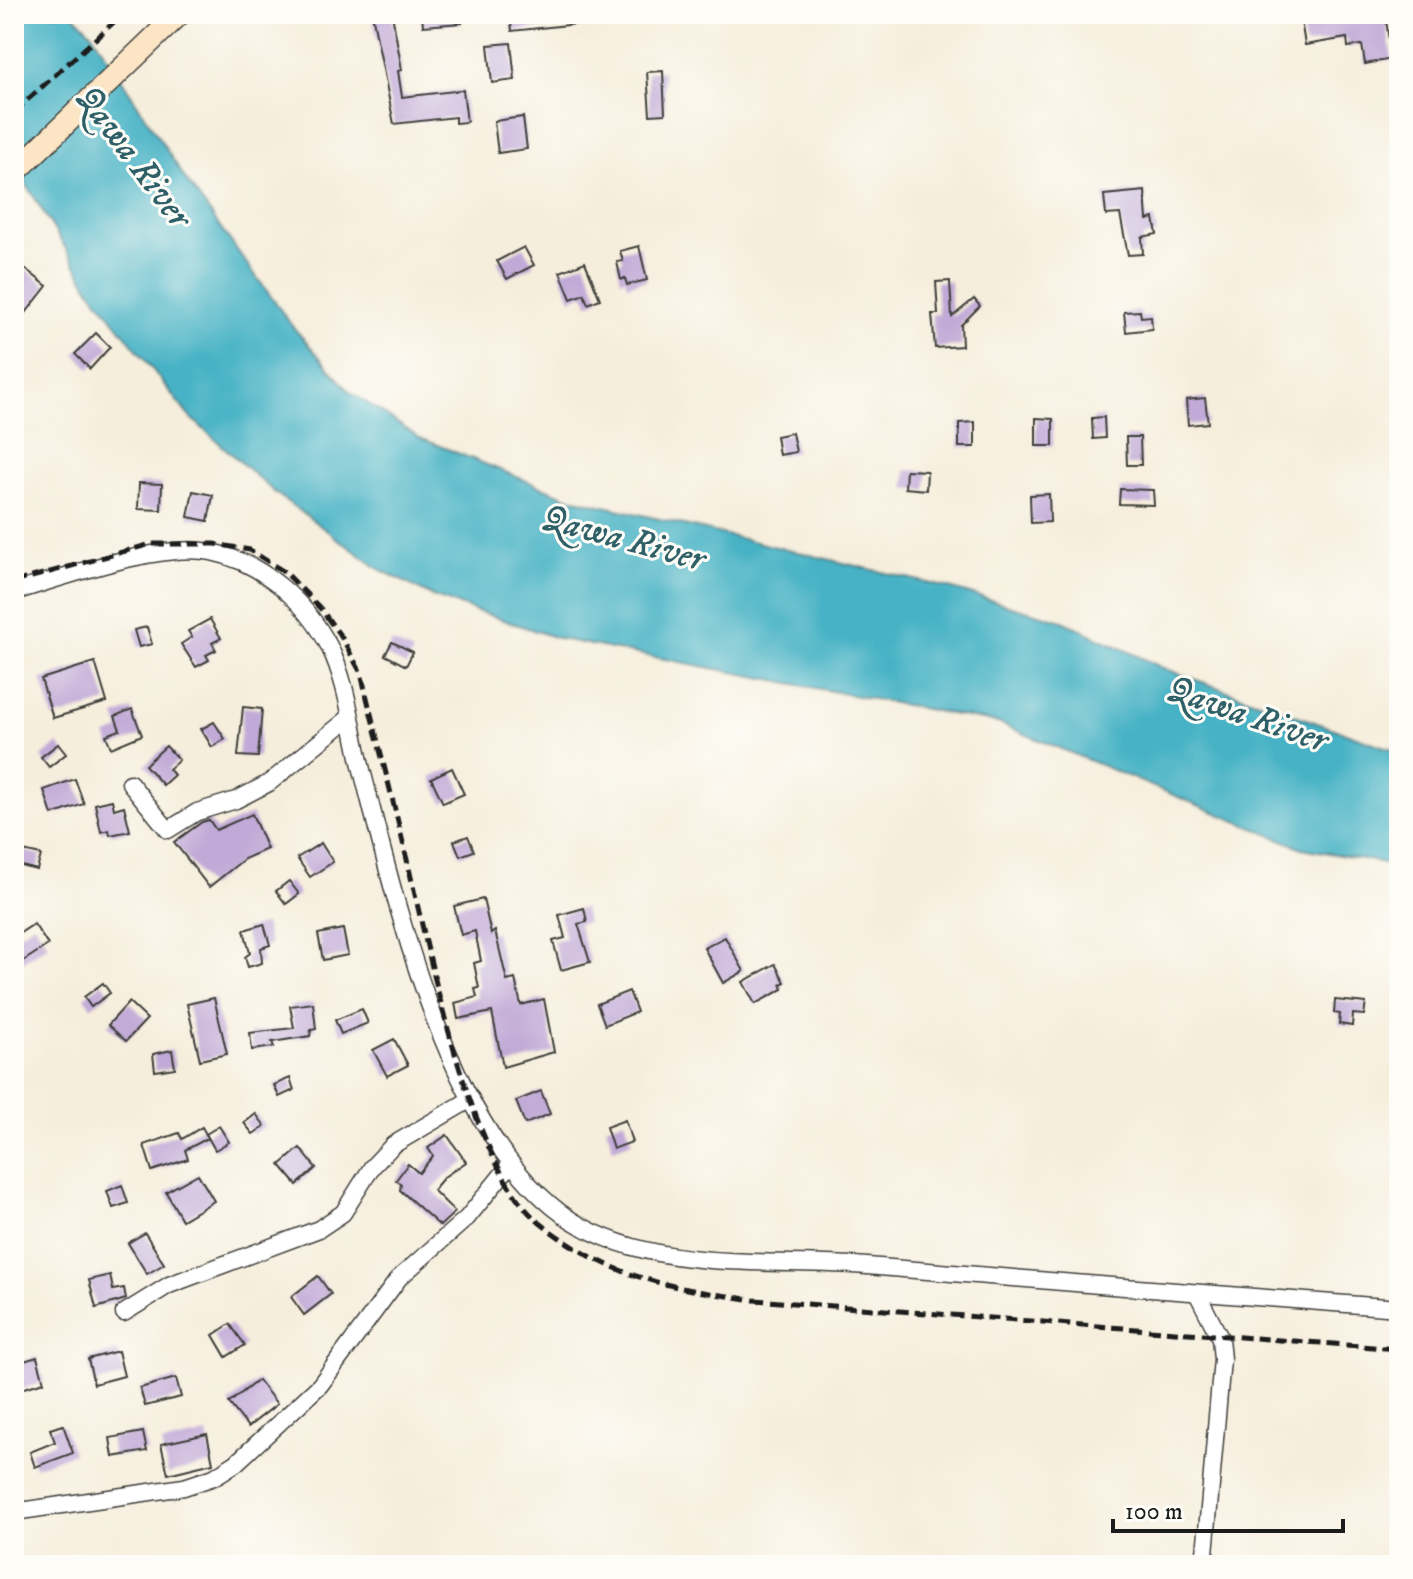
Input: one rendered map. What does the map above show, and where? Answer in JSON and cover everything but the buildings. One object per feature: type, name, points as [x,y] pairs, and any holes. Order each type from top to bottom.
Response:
[{"type":"main road","points":[[14,173],[179,14]]},
{"type":"street","points":[[14,592],[181,549],[234,559],[276,583],[309,614],[341,675],[349,718],[398,907],[432,1004],[471,1099],[510,1165],[568,1218],[606,1240],[659,1253],[817,1262],[1399,1308]]},
{"type":"street","points":[[130,783],[168,830],[197,812],[236,800],[269,783],[349,718]]},
{"type":"street","points":[[124,1313],[169,1285],[319,1229],[343,1213],[372,1167],[393,1145],[471,1099]]},
{"type":"street","points":[[14,1512],[184,1487],[214,1477],[236,1463],[320,1385],[399,1278],[467,1218],[510,1165]]},
{"type":"street","points":[[1197,1293],[1220,1338],[1222,1359],[1204,1565]]},
{"type":"water","name":"Qawa River","points":[[14,14],[73,14],[91,32],[186,180],[293,327],[349,391],[420,438],[567,497],[949,588],[1063,621],[1163,668],[1399,752],[1399,866],[1302,848],[998,723],[560,639],[432,596],[379,569],[274,492],[188,415],[92,292],[14,164]]},
{"type":"railway","points":[[14,112],[123,14]]},
{"type":"railway","points":[[14,582],[151,544],[215,544],[250,550],[286,573],[320,608],[342,638],[361,673],[444,1016],[476,1115],[495,1160],[516,1197],[540,1223],[591,1257],[616,1269],[667,1285],[754,1300],[1399,1349]]}]
